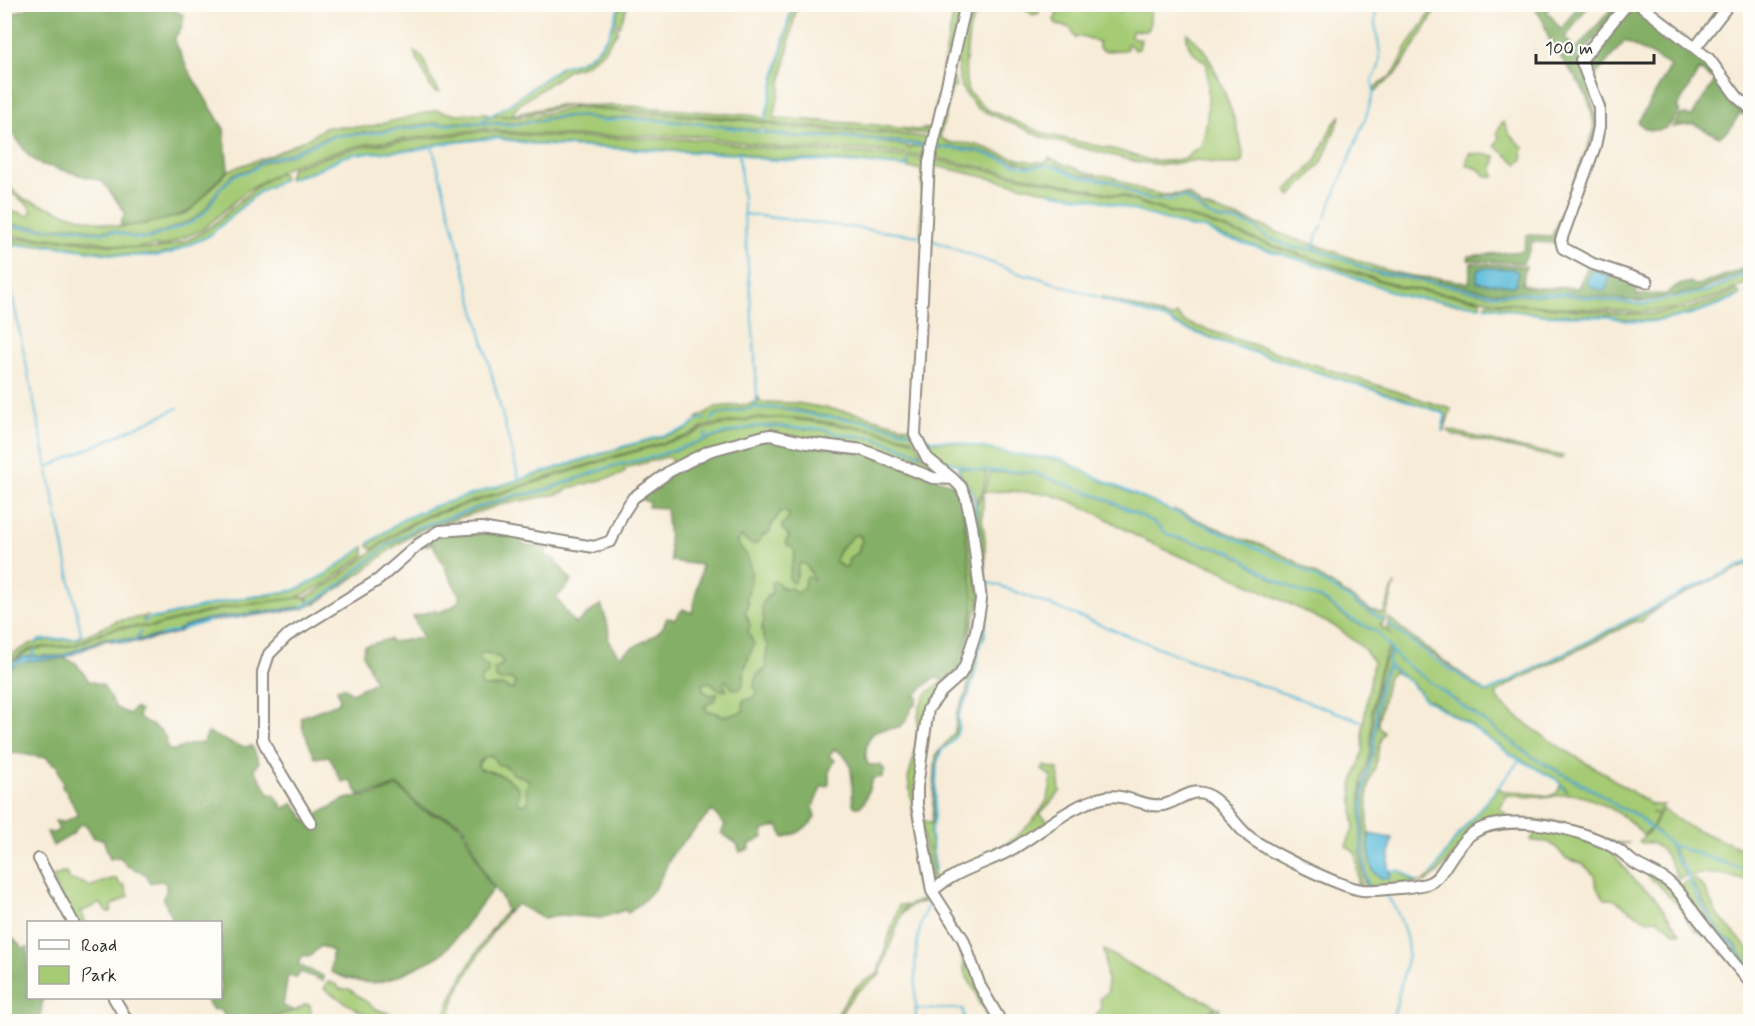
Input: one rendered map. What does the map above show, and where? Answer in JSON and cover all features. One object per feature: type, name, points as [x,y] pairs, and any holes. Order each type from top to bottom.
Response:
[{"type":"street","points":[[966,4],[932,148],[915,435],[927,458],[961,487],[970,510],[981,600],[976,631],[965,666],[960,675],[933,700],[928,708],[917,787],[917,805],[932,891],[963,939],[980,986],[1001,1022]]},
{"type":"street","points":[[1628,4],[1581,60],[1599,107],[1599,127],[1561,240],[1563,248],[1593,264],[1647,282]]},
{"type":"street","points":[[1639,4],[1709,59],[1738,98],[1750,108]]},
{"type":"street","points":[[1695,48],[1729,4]]},
{"type":"street","points":[[311,823],[263,740],[265,662],[269,654],[287,636],[378,580],[431,535],[450,529],[481,528],[594,547],[611,541],[622,515],[633,498],[670,471],[710,451],[771,435],[807,443],[863,450],[933,478],[953,479]]},
{"type":"street","points":[[932,891],[953,876],[1011,850],[1072,809],[1108,796],[1122,796],[1158,805],[1167,804],[1196,792],[1205,793],[1222,806],[1245,834],[1257,843],[1351,888],[1365,891],[1432,882],[1458,847],[1471,834],[1507,823],[1534,823],[1560,827],[1591,837],[1617,849],[1633,862],[1672,885],[1750,982]]},
{"type":"street","points":[[39,859],[72,921]]},
{"type":"street","points":[[115,999],[128,1022]]},
{"type":"green space","points":[[1437,4],[1428,24],[1397,73],[1375,91],[1374,88],[1391,76],[1407,47]]},
{"type":"green space","points":[[27,5],[172,5],[175,11],[184,15],[182,27],[174,39],[188,70],[224,129],[228,169],[197,204],[172,218],[139,225],[120,226],[125,212],[102,181],[40,164],[29,156],[9,128],[5,131],[5,16],[28,8]]},
{"type":"green space","points":[[621,5],[628,5],[619,27],[615,20]]},
{"type":"green space","points":[[793,5],[797,5],[774,118],[867,124],[916,130],[931,128],[943,76],[942,71],[955,5],[963,5],[931,134],[783,125],[752,120],[633,110],[633,106],[756,116],[765,119]]},
{"type":"green space","points":[[969,5],[990,6],[977,10],[969,30],[966,61],[968,91],[986,109],[1048,135],[1117,150],[1148,160],[1169,161],[1187,158],[1191,152],[1201,146],[1207,116],[1207,64],[1190,47],[1187,33],[1204,50],[1222,88],[1236,123],[1243,153],[1242,162],[1218,164],[1198,160],[1163,165],[1138,162],[1047,139],[978,109],[964,92],[960,83],[956,54]]},
{"type":"green space","points":[[1013,5],[1037,5],[1039,13],[1033,15],[1020,6]]},
{"type":"green space","points":[[1061,5],[1104,7],[1114,5],[1112,9],[1121,12],[1126,5],[1129,5],[1151,10],[1149,29],[1132,31],[1131,37],[1141,39],[1139,49],[1135,50],[1127,44],[1127,49],[1124,50],[1104,51],[1099,48],[1099,42],[1082,36],[1075,38],[1071,28],[1057,25],[1054,20],[1057,15],[1056,10]]},
{"type":"green space","points":[[1534,5],[1552,5],[1547,11],[1561,29],[1579,5],[1589,5],[1565,38],[1576,49],[1615,5],[1623,5],[1579,57],[1592,97],[1597,127],[1558,243],[1531,242],[1523,263],[1468,260],[1469,256],[1523,251],[1527,235],[1552,236],[1594,131],[1590,104],[1585,93],[1548,38],[1543,21]]},
{"type":"green space","points":[[1632,7],[1693,50],[1715,75],[1712,78],[1699,70],[1677,108],[1680,111],[1667,128],[1651,130],[1638,122],[1671,66],[1625,41],[1593,78],[1586,60]]},
{"type":"green space","points":[[614,23],[618,31],[603,52],[586,65],[569,70],[519,105],[511,115],[559,105],[631,106],[630,111],[573,106],[524,114],[504,116],[493,115],[561,68],[590,57],[604,42]]},
{"type":"green space","points":[[414,52],[423,57],[430,77],[440,92],[435,92],[431,88]]},
{"type":"green space","points":[[952,74],[956,87],[952,88],[940,136],[952,143],[976,145],[1027,161],[1046,162],[1049,158],[1090,174],[1110,176],[1144,191],[1164,195],[1188,194],[1202,206],[1313,244],[1313,249],[1293,247],[1266,236],[1255,226],[1240,220],[1210,215],[1184,195],[1152,199],[1136,194],[1114,181],[1076,174],[1057,165],[1028,165],[975,149],[935,146]]},
{"type":"green space","points":[[1717,78],[1750,112],[1750,118],[1740,113],[1730,129],[1719,137],[1694,124],[1672,127],[1680,115],[1686,114],[1691,117]]},
{"type":"green space","points":[[574,108],[752,121],[783,127],[896,134],[931,138],[931,145],[843,135],[798,136],[767,132],[763,128],[755,130],[629,117],[602,119],[582,115],[515,123],[481,122],[491,116],[525,117]]},
{"type":"green space","points":[[437,110],[453,114],[486,113],[489,115],[480,122],[434,123],[335,135],[316,141],[292,152],[261,161],[252,168],[234,174],[218,189],[205,210],[192,220],[149,237],[135,237],[113,230],[95,231],[76,226],[52,228],[5,224],[5,212],[18,212],[27,216],[32,212],[28,205],[5,188],[5,184],[24,199],[74,216],[120,227],[145,224],[189,212],[229,170],[272,155],[311,137],[325,127],[368,127]]},
{"type":"green space","points":[[1341,115],[1322,162],[1291,196],[1286,191],[1316,161],[1332,126]]},
{"type":"green space","points":[[581,117],[602,121],[629,119],[700,124],[798,138],[843,137],[908,146],[909,149],[912,146],[930,147],[926,156],[863,150],[783,148],[697,136],[576,136],[485,129],[367,144],[290,166],[249,189],[203,229],[167,245],[134,248],[87,240],[5,236],[4,227],[52,230],[76,228],[95,233],[113,232],[149,239],[193,222],[206,211],[220,190],[235,175],[253,170],[262,163],[293,154],[335,136],[434,125],[515,125]]},
{"type":"green space","points":[[1504,122],[1509,134],[1524,148],[1523,159],[1518,164],[1495,146],[1499,137],[1497,132]]},
{"type":"green space","points":[[485,131],[576,138],[696,139],[783,150],[922,158],[925,159],[921,235],[922,172],[919,169],[908,168],[908,161],[905,167],[766,158],[747,155],[739,151],[732,153],[540,144],[495,137],[441,143],[418,149],[355,154],[343,157],[313,172],[288,178],[291,168],[345,151],[367,146]]},
{"type":"green space","points":[[935,147],[978,152],[1022,166],[1047,165],[1060,168],[1075,176],[1115,183],[1135,195],[1152,200],[1184,197],[1206,214],[1219,220],[1239,222],[1254,227],[1266,237],[1293,248],[1314,250],[1335,256],[1371,272],[1492,295],[1565,295],[1644,304],[1709,291],[1750,273],[1750,282],[1681,307],[1637,312],[1516,304],[1402,287],[1124,196],[936,158]]},
{"type":"green space","points":[[1469,153],[1496,156],[1493,168],[1494,177],[1484,175],[1479,169],[1466,165]]},
{"type":"green space","points":[[935,160],[1123,197],[1402,288],[1480,300],[1481,305],[1455,304],[1403,296],[1335,270],[1221,236],[1204,228],[1194,228],[1099,200],[934,167],[932,166]]},
{"type":"green space","points":[[280,173],[283,174],[284,179],[257,193],[209,236],[171,252],[158,255],[124,255],[54,245],[5,244],[5,239],[57,239],[146,249],[173,245],[203,232],[259,185]]},
{"type":"green space","points":[[1315,244],[1392,272],[1440,278],[1439,282],[1370,270],[1316,248]]},
{"type":"green space","points":[[1471,263],[1526,266],[1522,284],[1536,288],[1578,288],[1589,263],[1650,286],[1647,291],[1637,289],[1636,295],[1666,294],[1676,286],[1690,282],[1695,285],[1702,284],[1750,266],[1750,270],[1699,291],[1645,301],[1564,293],[1491,292],[1439,282],[1440,278],[1469,283]]},
{"type":"green space","points":[[1737,290],[1740,294],[1709,307],[1676,317],[1642,321],[1610,316],[1541,314],[1485,305],[1488,302],[1626,314],[1651,314],[1690,308]]},
{"type":"green space","points":[[1102,297],[1172,318],[1177,314],[1184,322],[1451,409],[1444,431],[1447,416],[1445,413],[1243,348],[1171,321],[1101,299]]},
{"type":"green space","points":[[758,397],[761,402],[796,403],[860,414],[905,427],[914,427],[914,432],[863,420],[819,415],[791,408],[756,407]]},
{"type":"green space","points":[[754,402],[753,407],[716,414],[710,420],[717,415],[754,408],[780,409],[863,421],[914,433],[913,439],[867,428],[797,418],[754,418],[706,426],[687,436],[615,456],[426,516],[408,525],[373,549],[368,545],[402,520],[432,507],[686,430],[699,419],[705,420],[697,418],[716,407]]},
{"type":"green space","points":[[784,418],[867,429],[916,441],[922,454],[873,437],[837,434],[825,429],[800,429],[776,425],[757,426],[705,439],[706,433],[703,440],[652,457],[612,466],[539,491],[492,502],[416,528],[388,544],[333,590],[312,603],[306,597],[337,578],[395,535],[427,517],[687,437],[707,428],[754,419]]},
{"type":"green space","points":[[757,427],[825,430],[837,435],[872,438],[924,456],[945,474],[674,467],[670,458],[667,457],[625,468],[625,472],[620,475],[566,489],[558,494],[500,505],[419,531],[392,548],[365,570],[314,605],[313,604],[334,591],[389,545],[417,529],[517,496],[539,493],[612,467],[652,458],[723,435]]},
{"type":"green space","points":[[1449,430],[1563,456],[1561,459],[1454,435]]},
{"type":"green space","points":[[918,434],[932,441],[952,442],[1036,458],[1062,460],[1103,481],[1236,539],[1173,509],[1293,560],[1369,609],[1383,614],[1395,583],[1385,620],[1354,603],[1384,621],[1382,625],[1379,624],[1383,627],[1383,631],[1385,629],[1393,636],[1387,628],[1389,618],[1484,690],[1389,625],[1434,659],[1486,693],[1668,602],[1641,622],[1636,621],[1508,685],[1496,694],[1512,712],[1545,737],[1607,774],[1652,805],[1664,805],[1657,814],[1651,812],[1657,815],[1652,828],[1634,813],[1619,807],[1598,792],[1537,759],[1398,658],[1377,631],[1351,619],[1323,599],[1276,580],[1233,552],[1169,535],[1153,521],[1105,498],[1033,472],[977,470],[925,455],[925,443],[919,440]]},
{"type":"green space","points":[[759,438],[862,452],[952,484],[962,503],[974,601],[971,623],[958,665],[954,672],[944,680],[934,678],[914,696],[918,697],[915,706],[912,706],[907,720],[901,726],[877,731],[870,737],[867,761],[869,765],[880,765],[885,770],[882,777],[873,778],[864,803],[859,807],[853,804],[850,765],[842,754],[834,749],[829,756],[835,760],[829,772],[829,784],[821,787],[813,807],[815,817],[799,832],[784,838],[778,826],[762,831],[764,837],[750,844],[750,849],[740,852],[737,844],[721,833],[725,825],[712,811],[673,853],[656,887],[628,913],[625,910],[601,918],[560,915],[544,919],[517,904],[507,913],[503,900],[487,878],[465,828],[460,823],[421,807],[396,785],[382,791],[359,795],[350,780],[342,782],[329,756],[315,758],[303,729],[301,717],[338,703],[340,699],[337,689],[344,687],[352,693],[375,682],[363,654],[364,646],[389,639],[392,642],[423,638],[413,617],[435,610],[436,613],[450,608],[459,601],[459,595],[432,543],[419,546],[449,531],[522,536],[521,544],[547,549],[545,557],[553,558],[572,581],[556,598],[575,624],[601,604],[608,626],[608,640],[619,656],[654,635],[663,627],[667,618],[675,619],[683,609],[692,613],[701,565],[671,561],[666,508],[648,507],[649,502],[636,498],[688,463]],"holes":[[[780,512],[787,512],[790,517],[782,528],[789,536],[786,541],[787,545],[792,547],[795,553],[789,578],[792,583],[795,582],[798,566],[801,563],[805,564],[814,578],[813,580],[809,577],[805,579],[804,588],[797,593],[791,588],[783,588],[775,581],[771,583],[772,593],[763,602],[762,608],[763,638],[768,646],[765,662],[767,668],[755,679],[756,696],[743,700],[743,711],[738,713],[722,716],[714,712],[707,712],[705,706],[716,699],[717,694],[710,695],[703,691],[702,684],[710,682],[719,690],[727,690],[723,684],[725,680],[733,689],[739,690],[743,685],[744,670],[754,644],[748,632],[750,625],[745,613],[749,603],[746,600],[751,582],[751,571],[746,554],[737,543],[740,536],[751,544],[756,544],[762,536],[770,532]],[[854,535],[860,535],[862,541],[859,552],[849,558],[847,567],[842,567],[835,560],[840,549]],[[488,653],[502,659],[503,664],[494,669],[497,679],[500,681],[511,679],[515,682],[514,690],[505,686],[483,687],[480,682],[488,673],[488,669],[480,661],[479,656]],[[487,756],[493,756],[497,764],[528,779],[529,783],[525,789],[528,803],[523,805],[517,803],[519,793],[515,784],[497,774],[480,769],[478,766]]]},
{"type":"green space","points":[[959,467],[987,472],[982,493],[975,503],[974,493],[960,475]]},
{"type":"green space","points":[[990,472],[1033,473],[1104,499],[1152,522],[1169,536],[1232,553],[1276,581],[1322,600],[1350,620],[1377,632],[1389,646],[1378,675],[1372,711],[1371,753],[1361,792],[1361,887],[1356,884],[1358,882],[1356,854],[1346,846],[1354,827],[1352,785],[1363,752],[1363,726],[1373,662],[1364,649],[1338,628],[1216,568],[1179,556],[1136,536],[1070,501],[1049,494],[1011,491],[984,492]]},
{"type":"green space","points":[[952,484],[962,491],[979,601],[962,667],[934,697],[915,785],[928,893],[921,870],[908,778],[916,749],[919,707],[927,693],[957,668],[971,623],[973,607],[963,506]]},
{"type":"green space","points":[[984,493],[982,518],[985,539],[985,579],[976,505]]},
{"type":"green space","points":[[974,507],[984,611],[984,636],[979,644],[968,694],[957,716],[959,726],[957,734],[941,749],[937,762],[934,817],[930,833],[934,879],[941,880],[986,857],[1027,827],[1048,797],[1052,777],[1042,770],[1044,766],[1058,769],[1060,792],[1040,814],[1048,821],[1021,840],[932,889],[921,819],[930,823],[932,820],[936,755],[955,732],[957,713],[966,694],[971,670],[966,666],[980,616],[971,509]]},
{"type":"green space","points":[[780,512],[787,512],[790,517],[783,525],[794,550],[794,568],[797,577],[798,566],[801,563],[805,564],[815,577],[813,580],[805,579],[804,588],[797,594],[771,583],[772,593],[767,596],[764,621],[768,646],[765,662],[767,668],[757,674],[754,686],[757,691],[756,696],[738,714],[722,716],[718,713],[707,712],[705,705],[717,694],[710,695],[703,691],[702,684],[710,682],[717,689],[725,680],[729,684],[745,678],[744,670],[753,645],[748,632],[749,619],[745,613],[751,574],[750,564],[737,543],[740,536],[748,542],[759,541],[762,536],[770,532]]},
{"type":"green space","points":[[854,535],[860,535],[862,541],[859,552],[848,567],[842,567],[835,560],[840,549]]},
{"type":"green space","points":[[364,547],[364,555],[325,584],[296,598],[225,607],[153,626],[119,627],[104,631],[74,645],[32,648],[5,663],[5,658],[32,643],[77,639],[117,621],[147,616],[144,622],[149,618],[160,618],[221,602],[295,591],[328,573]]},
{"type":"green space","points":[[1747,565],[1734,570],[1709,582],[1740,566]]},
{"type":"green space","points":[[304,597],[310,604],[216,618],[185,626],[172,633],[138,640],[141,631],[134,640],[106,638],[61,656],[34,656],[34,650],[31,656],[20,658],[5,669],[5,665],[32,649],[74,646],[119,628],[153,627],[225,608]]},
{"type":"green space","points":[[1390,649],[1392,651],[1379,691],[1372,752],[1373,711],[1380,673]]},
{"type":"green space","points":[[1393,652],[1398,659],[1536,760],[1597,793],[1619,808],[1634,814],[1651,828],[1643,835],[1620,814],[1601,803],[1581,796],[1568,794],[1551,797],[1506,795],[1500,809],[1511,819],[1561,822],[1615,843],[1630,843],[1614,845],[1562,825],[1477,829],[1438,873],[1426,882],[1420,883],[1434,872],[1462,830],[1498,788],[1504,791],[1550,796],[1557,793],[1560,786],[1567,791],[1557,779],[1511,754],[1469,724],[1425,698],[1411,682],[1390,666],[1388,663]]},
{"type":"green space","points":[[483,653],[502,659],[503,664],[494,669],[497,679],[511,679],[515,682],[514,690],[500,686],[483,687],[480,682],[487,666],[480,661],[479,656]]},
{"type":"green space","points":[[64,658],[76,663],[89,681],[103,685],[116,708],[129,714],[135,708],[140,711],[138,717],[161,731],[166,738],[168,750],[203,743],[208,733],[236,745],[252,746],[259,762],[254,769],[270,795],[274,794],[284,809],[293,803],[313,829],[315,825],[311,818],[345,799],[377,794],[396,787],[400,789],[421,809],[459,824],[493,889],[450,945],[432,960],[386,981],[367,983],[331,972],[332,951],[321,946],[309,957],[303,955],[298,965],[323,976],[323,981],[300,972],[297,978],[288,975],[283,1006],[295,1011],[269,1017],[270,1021],[226,1021],[223,1013],[217,1009],[213,1010],[206,999],[222,999],[222,921],[173,921],[163,897],[166,893],[166,884],[162,881],[149,883],[146,874],[127,866],[120,857],[110,859],[103,839],[94,838],[87,826],[83,824],[79,825],[73,834],[53,846],[47,832],[54,833],[59,829],[55,821],[63,822],[78,815],[66,790],[63,789],[56,764],[46,757],[15,753],[5,755],[5,673],[11,667],[25,661]]},
{"type":"green space","points":[[1389,667],[1402,676],[1393,672],[1388,678],[1378,722],[1379,728],[1384,732],[1369,784],[1370,859],[1376,875],[1389,879],[1391,876],[1388,869],[1391,872],[1398,870],[1418,883],[1366,888],[1364,883],[1361,835],[1362,791],[1372,754],[1363,793],[1362,849],[1367,887],[1369,886],[1366,876],[1364,842],[1365,795],[1374,748],[1380,692]]},
{"type":"green space","points":[[487,756],[493,756],[497,764],[528,779],[526,791],[528,803],[523,805],[517,803],[517,786],[495,773],[480,769],[478,766],[481,760]]},
{"type":"green space","points":[[1663,809],[1687,826],[1750,852],[1750,871],[1670,844],[1653,828]]},
{"type":"green space","points":[[1543,826],[1580,835],[1613,853],[1635,882],[1653,895],[1680,933],[1676,933],[1658,919],[1646,920],[1613,899],[1605,899],[1597,888],[1594,875],[1583,864],[1565,858],[1556,847],[1548,842],[1532,841],[1531,839]]},
{"type":"green space","points":[[1652,829],[1669,844],[1674,858],[1687,876],[1677,879],[1669,860],[1660,849],[1639,841]]},
{"type":"green space","points":[[1671,845],[1750,872],[1750,883],[1720,874],[1688,876]]},
{"type":"green space","points":[[65,872],[70,880],[84,883],[89,887],[117,879],[120,884],[124,885],[129,896],[112,905],[111,912],[107,912],[100,903],[81,912],[86,921],[74,921],[51,878]]},
{"type":"green space","points":[[1647,873],[1665,883],[1710,938],[1694,930],[1685,914],[1657,883],[1648,877]]},
{"type":"green space","points":[[1694,878],[1705,889],[1716,913],[1750,950],[1750,967],[1734,943],[1722,935],[1690,879]]},
{"type":"green space","points":[[1689,880],[1702,908],[1715,928],[1747,964],[1750,979],[1724,951],[1680,886]]},
{"type":"green space","points":[[932,896],[960,935],[982,996],[999,1021],[979,1003],[976,992],[965,974],[959,941],[947,920],[931,901],[932,899],[911,906],[902,914],[906,906]]},
{"type":"green space","points":[[899,905],[905,905],[879,976],[857,992],[834,1021],[841,1007],[856,988],[862,982],[877,975]]},
{"type":"green space","points":[[506,911],[460,988],[454,1001],[450,1021],[444,1021],[460,980],[489,933]]},
{"type":"green space","points":[[4,929],[23,949],[27,947],[27,999],[43,999],[40,1019],[43,1021],[5,1021]]},
{"type":"green space","points":[[1104,950],[1163,983],[1209,1002],[1215,1007],[1197,1021],[1093,1021],[1101,1008],[1100,998],[1108,992]]},
{"type":"green space","points":[[328,982],[340,989],[349,989],[376,1009],[390,1014],[399,1021],[378,1019],[360,1011],[324,989]]},
{"type":"green space","points":[[306,1004],[310,1005],[311,1013],[308,1021],[270,1021],[269,1018],[295,1011]]},
{"type":"green space","points":[[1216,1008],[1220,1008],[1216,1021],[1200,1021]]},
{"type":"water","points":[[1482,268],[1513,269],[1518,273],[1516,284],[1513,286],[1477,282],[1477,271]]},
{"type":"water","points":[[1592,270],[1610,276],[1606,289],[1603,291],[1590,286],[1587,282]]},
{"type":"water","points":[[310,604],[303,609],[205,622],[177,633],[145,641],[125,643],[106,640],[64,658],[18,662],[5,673],[5,669],[23,657],[61,656],[106,638],[138,640],[172,633],[185,626],[208,619]]},
{"type":"water","points":[[1369,834],[1392,838],[1389,879],[1381,878],[1372,869],[1369,856]]},
{"type":"waterway","points":[[478,123],[510,104],[560,67],[578,62],[595,52],[609,34],[620,4]]},
{"type":"waterway","points":[[765,119],[792,4]]},
{"type":"waterway","points":[[1325,218],[1364,122],[1374,91],[1372,79],[1377,73],[1380,59],[1375,24],[1377,4]]},
{"type":"waterway","points":[[4,226],[76,228],[95,233],[113,231],[135,238],[149,238],[193,222],[206,211],[219,189],[235,175],[253,170],[261,162],[335,136],[434,125],[478,123],[515,125],[581,116],[602,121],[629,119],[700,124],[798,137],[843,137],[930,146]]},
{"type":"waterway","points":[[289,179],[313,172],[343,157],[355,154],[418,150],[441,144],[495,138],[540,145],[732,154],[739,152]]},
{"type":"waterway","points":[[430,146],[433,149],[519,479]]},
{"type":"waterway","points":[[936,147],[978,151],[1022,166],[1047,165],[1060,168],[1075,176],[1115,182],[1135,195],[1152,200],[1185,197],[1207,214],[1254,227],[1266,236],[1293,248],[1314,249],[1371,271],[1492,294],[1565,294],[1644,304],[1708,291],[1750,272]]},
{"type":"waterway","points":[[744,213],[739,152],[746,156],[774,160],[905,167],[908,161]]},
{"type":"waterway","points":[[4,245],[54,246],[124,256],[158,256],[171,253],[209,236],[258,193],[282,180]]},
{"type":"waterway","points":[[1050,193],[1099,200],[1194,228],[1204,228],[1221,237],[1335,270],[1403,296],[1479,306]]},
{"type":"waterway","points":[[754,408],[757,396],[755,357],[744,214],[920,236]]},
{"type":"waterway","points":[[1314,249],[1316,237],[1323,225]]},
{"type":"waterway","points":[[929,239],[1026,276],[1030,275],[1170,321],[1176,326],[1209,338],[1445,414],[1442,431]]},
{"type":"waterway","points":[[4,255],[81,633],[77,638],[39,640],[35,643]]},
{"type":"waterway","points":[[1745,293],[1750,290]]},
{"type":"waterway","points":[[1485,306],[1542,315],[1611,317],[1642,322],[1676,318],[1739,296]]},
{"type":"waterway","points":[[48,467],[178,408]]},
{"type":"waterway","points":[[711,420],[716,415],[754,408],[780,408],[819,416],[863,421],[910,432]]},
{"type":"waterway","points":[[369,543],[402,520],[432,507],[686,429],[699,419],[704,419]]},
{"type":"waterway","points":[[302,607],[334,590],[388,545],[416,528],[516,495],[539,492],[612,466],[652,457],[722,434],[757,426],[825,429],[837,434],[873,437],[920,454]]},
{"type":"waterway","points":[[703,441],[707,433]]},
{"type":"waterway","points":[[921,436],[1012,454],[1062,459],[1089,474],[1295,565],[1383,620]]},
{"type":"waterway","points":[[934,458],[977,470],[1033,472],[1104,498],[1153,522],[1169,535],[1232,552],[1276,580],[1297,591],[1323,599],[1351,619],[1377,632],[1398,658],[1469,711],[1537,760],[1597,792],[1619,808],[1634,814],[1670,844],[1750,872]]},
{"type":"waterway","points":[[958,466],[959,476],[973,493],[979,537]]},
{"type":"waterway","points":[[144,621],[231,600],[295,590],[328,573],[362,548]]},
{"type":"waterway","points":[[935,870],[931,833],[935,817],[937,763],[942,750],[957,734],[958,716],[969,694],[980,644],[985,636],[987,602],[980,549]]},
{"type":"waterway","points":[[1389,624],[1434,659],[1486,692],[1677,595],[1750,561]]},
{"type":"waterway","points":[[1748,562],[1750,571]]},
{"type":"waterway","points":[[984,582],[998,585],[1193,661],[1361,721]]},
{"type":"waterway","points":[[181,630],[210,621]]},
{"type":"waterway","points":[[161,635],[176,631]]},
{"type":"waterway","points":[[135,641],[141,632]]},
{"type":"waterway","points":[[32,656],[35,650]]},
{"type":"waterway","points":[[1393,651],[1388,660],[1389,666],[1410,682],[1424,699],[1469,725],[1511,755],[1557,780],[1564,790]]},
{"type":"waterway","points":[[14,664],[28,659]]},
{"type":"waterway","points":[[1368,887],[1363,850],[1364,795],[1373,748],[1379,692],[1389,666]]},
{"type":"waterway","points":[[1433,874],[1452,843],[1520,759]]},
{"type":"waterway","points":[[1670,844],[1675,858],[1684,868],[1696,895],[1721,935],[1733,944],[1750,968]]},
{"type":"waterway","points":[[1388,868],[1392,871],[1402,871],[1416,882]]},
{"type":"waterway","points":[[1384,893],[1398,913],[1408,946],[1393,1019],[1400,1022]]},
{"type":"waterway","points":[[916,1022],[917,943],[924,913],[931,899]]},
{"type":"waterway","points":[[916,1009],[963,1009],[964,1022]]}]
